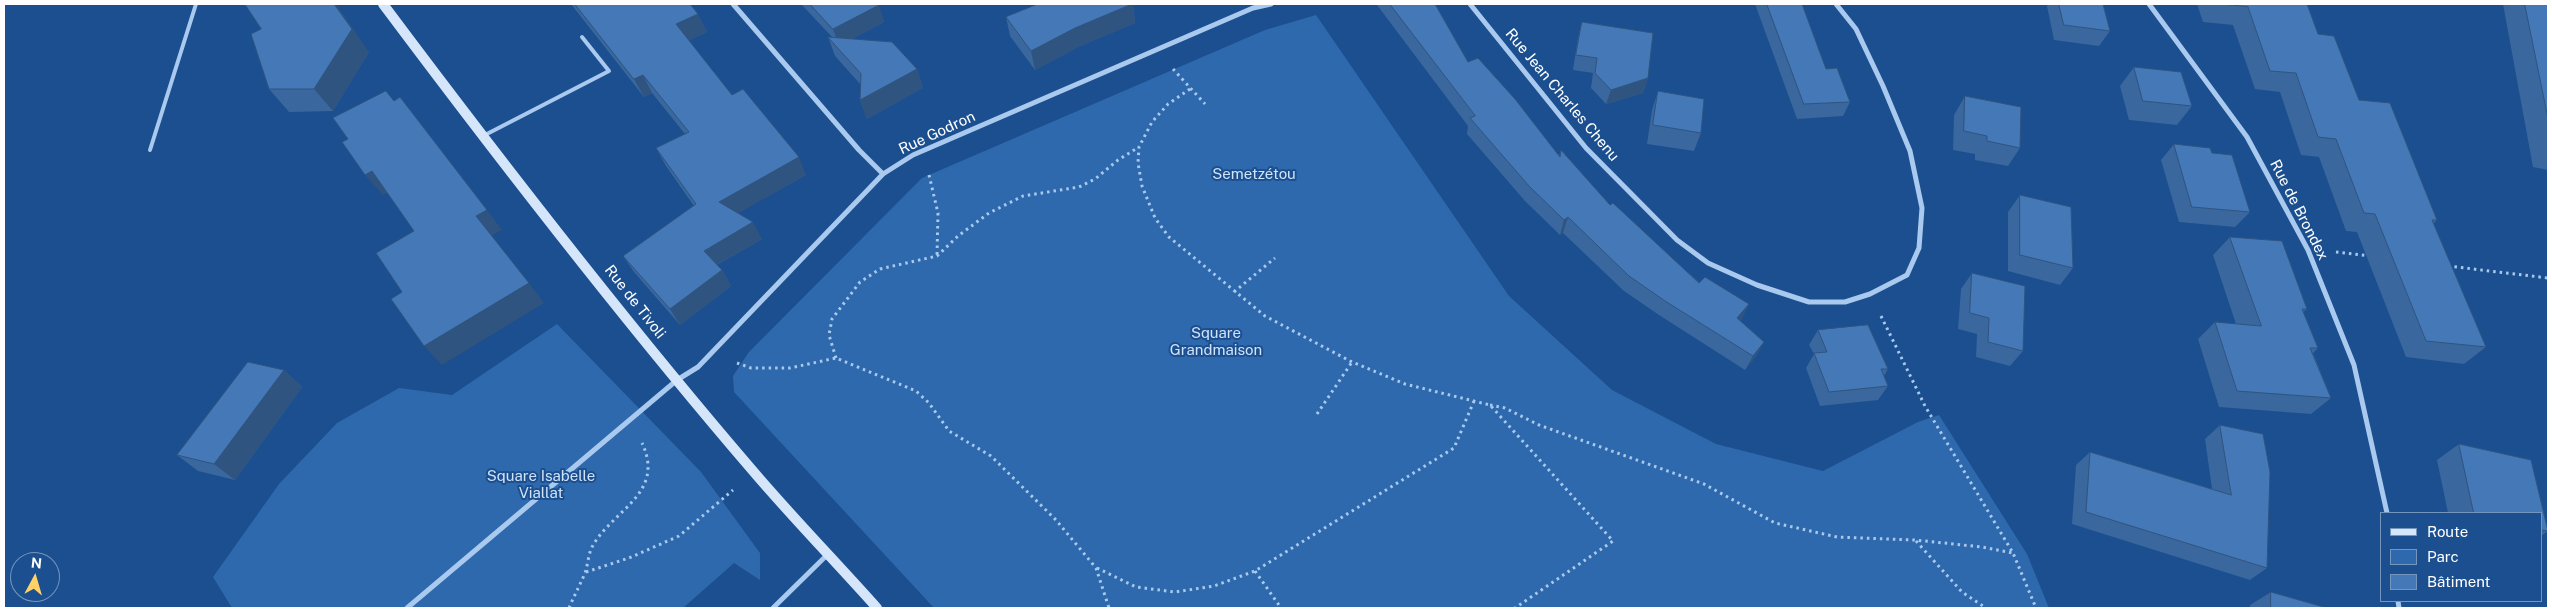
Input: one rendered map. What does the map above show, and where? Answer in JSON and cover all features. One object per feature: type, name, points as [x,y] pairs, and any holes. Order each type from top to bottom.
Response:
[{"type":"street","name":"Rue de Tivoli","points":[[383,4],[482,136],[677,380],[754,472],[877,608]]},
{"type":"street","points":[[733,4],[859,150],[884,174]]},
{"type":"street","name":"Rue Godron","points":[[407,608],[677,380],[698,367],[884,174],[913,156],[1253,8],[1271,4]]},
{"type":"street","name":"Rue Jean Charles Chenu","points":[[1470,4],[1586,148],[1677,240],[1716,266],[1758,285],[1809,302],[1845,302],[1870,294],[1907,275],[1919,248],[1922,208],[1910,151],[1883,86],[1856,29],[1836,4]]},
{"type":"street","name":"Rue de Brondex","points":[[2149,4],[2247,137],[2308,250],[2354,365],[2387,512]]},
{"type":"street","points":[[773,608],[828,554]]},
{"type":"lane","points":[[150,150],[196,4]]},
{"type":"lane","points":[[482,136],[609,71],[582,37]]},
{"type":"path","points":[[1156,50],[1205,104]]},
{"type":"path","points":[[1190,89],[1168,104],[1152,122],[1140,147],[1138,163],[1142,186],[1155,218],[1169,237],[1265,316],[1352,362],[1405,384],[1505,408],[1538,425],[1704,484],[1775,524],[1837,537],[1915,540],[1982,546],[2013,553]]},
{"type":"path","points":[[836,358],[830,336],[832,319],[860,282],[880,269],[900,262],[937,256],[958,236],[989,213],[1023,196],[1079,187],[1095,179],[1118,160],[1140,147]]},
{"type":"path","points":[[913,156],[930,177],[938,213],[937,256]]},
{"type":"path","points":[[2308,250],[2380,258]]},
{"type":"path","points":[[1234,292],[1275,258]]},
{"type":"path","points":[[2439,265],[2548,278]]},
{"type":"path","points":[[1870,294],[1925,406],[2013,553],[2036,608]]},
{"type":"path","points":[[716,349],[735,362],[752,368],[790,368],[836,358],[916,391],[929,403],[949,430],[991,456],[1056,520],[1096,568],[1116,580],[1144,589],[1170,594],[1203,590],[1227,584],[1254,571],[1454,448],[1474,401]]},
{"type":"path","points":[[1317,414],[1352,362]]},
{"type":"path","points":[[1490,405],[1613,541],[1515,608]]},
{"type":"path","points":[[569,608],[585,572],[592,547],[638,496],[649,476],[649,452],[627,423]]},
{"type":"path","points":[[585,572],[629,558],[679,536],[754,472]]},
{"type":"path","points":[[1915,540],[1962,592],[1986,608]]},
{"type":"path","points":[[1096,568],[1109,608]]},
{"type":"path","points":[[1254,571],[1282,608]]},
{"type":"green space","name":"Square Grandmaison","points":[[1316,15],[1509,296],[1612,390],[1716,444],[1823,471],[1918,422],[1939,415],[2027,554],[2049,608],[934,608],[734,392],[733,376],[749,352],[922,178],[1265,30]]},
{"type":"green space","name":"Square Isabelle Viallat","points":[[557,324],[701,472],[760,553],[760,580],[734,563],[683,608],[232,608],[213,577],[279,484],[337,423],[399,388],[452,395]]},
{"type":"building","points":[[245,4],[334,4],[352,29],[314,89],[269,89],[251,34],[261,29]]},
{"type":"building","points":[[575,4],[690,4],[698,14],[676,24],[732,95],[743,89],[799,157],[719,202],[753,222],[704,251],[722,270],[670,309],[623,256],[696,204],[656,148],[689,132],[643,75],[634,79]]},
{"type":"building","points":[[810,4],[878,4],[879,5],[833,29]]},
{"type":"building","points":[[1038,4],[1132,4],[1075,28],[1031,51],[1006,17]]},
{"type":"building","points":[[1390,4],[1435,4],[1468,62],[1478,58],[1515,99],[1560,157],[1561,150],[1610,205],[1613,203],[1699,283],[1705,277],[1749,304],[1737,318],[1764,342],[1753,356],[1629,276],[1568,217],[1564,220],[1529,186],[1470,118],[1475,116]]},
{"type":"building","points":[[1767,4],[1802,4],[1826,69],[1837,68],[1850,102],[1804,104]]},
{"type":"building","points":[[2059,4],[2103,4],[2110,31],[2064,25]]},
{"type":"building","points":[[2221,4],[2307,4],[2318,34],[2334,36],[2359,100],[2390,103],[2437,220],[2432,220],[2486,347],[2426,341],[2375,214],[2364,213],[2336,139],[2318,137],[2296,73],[2270,71],[2248,7]]},
{"type":"building","points":[[2525,4],[2548,4],[2548,118]]},
{"type":"building","points":[[1582,22],[1653,33],[1648,78],[1611,90],[1595,73],[1597,58],[1576,55]]},
{"type":"building","points":[[828,37],[892,42],[917,69],[860,100],[861,74]]},
{"type":"building","points":[[2134,67],[2181,72],[2192,106],[2143,101]]},
{"type":"building","points":[[386,91],[394,101],[400,97],[487,210],[476,216],[529,283],[424,346],[391,299],[402,292],[376,253],[414,231],[372,171],[365,175],[342,142],[348,139],[333,118]]},
{"type":"building","points":[[1658,91],[1704,99],[1701,133],[1653,125]]},
{"type":"building","points":[[1965,96],[2021,107],[2020,148],[1987,141],[1987,136],[1964,131]]},
{"type":"building","points":[[2174,144],[2210,148],[2212,153],[2232,155],[2250,212],[2192,207]]},
{"type":"building","points":[[2020,195],[2071,207],[2073,268],[2020,255]]},
{"type":"building","points":[[2230,237],[2282,241],[2307,309],[2302,309],[2318,348],[2310,348],[2331,398],[2237,391],[2215,322],[2261,326]]},
{"type":"building","points":[[1972,273],[2025,286],[2023,351],[1988,342],[1989,318],[1970,313]]},
{"type":"building","points":[[1868,325],[1888,369],[1881,369],[1888,386],[1829,392],[1814,353],[1827,352],[1818,330]]},
{"type":"building","points":[[248,362],[284,370],[214,464],[177,455]]},
{"type":"building","points":[[2220,425],[2263,434],[2270,472],[2267,568],[2086,512],[2090,452],[2231,495]]},
{"type":"building","points":[[2459,444],[2531,460],[2548,531],[2542,530],[2542,512],[2474,512]]},
{"type":"building","points":[[2271,592],[2327,608],[2271,608]]},
{"type":"park label","name":"Semetzétou","points":[[1254,174]]}]
